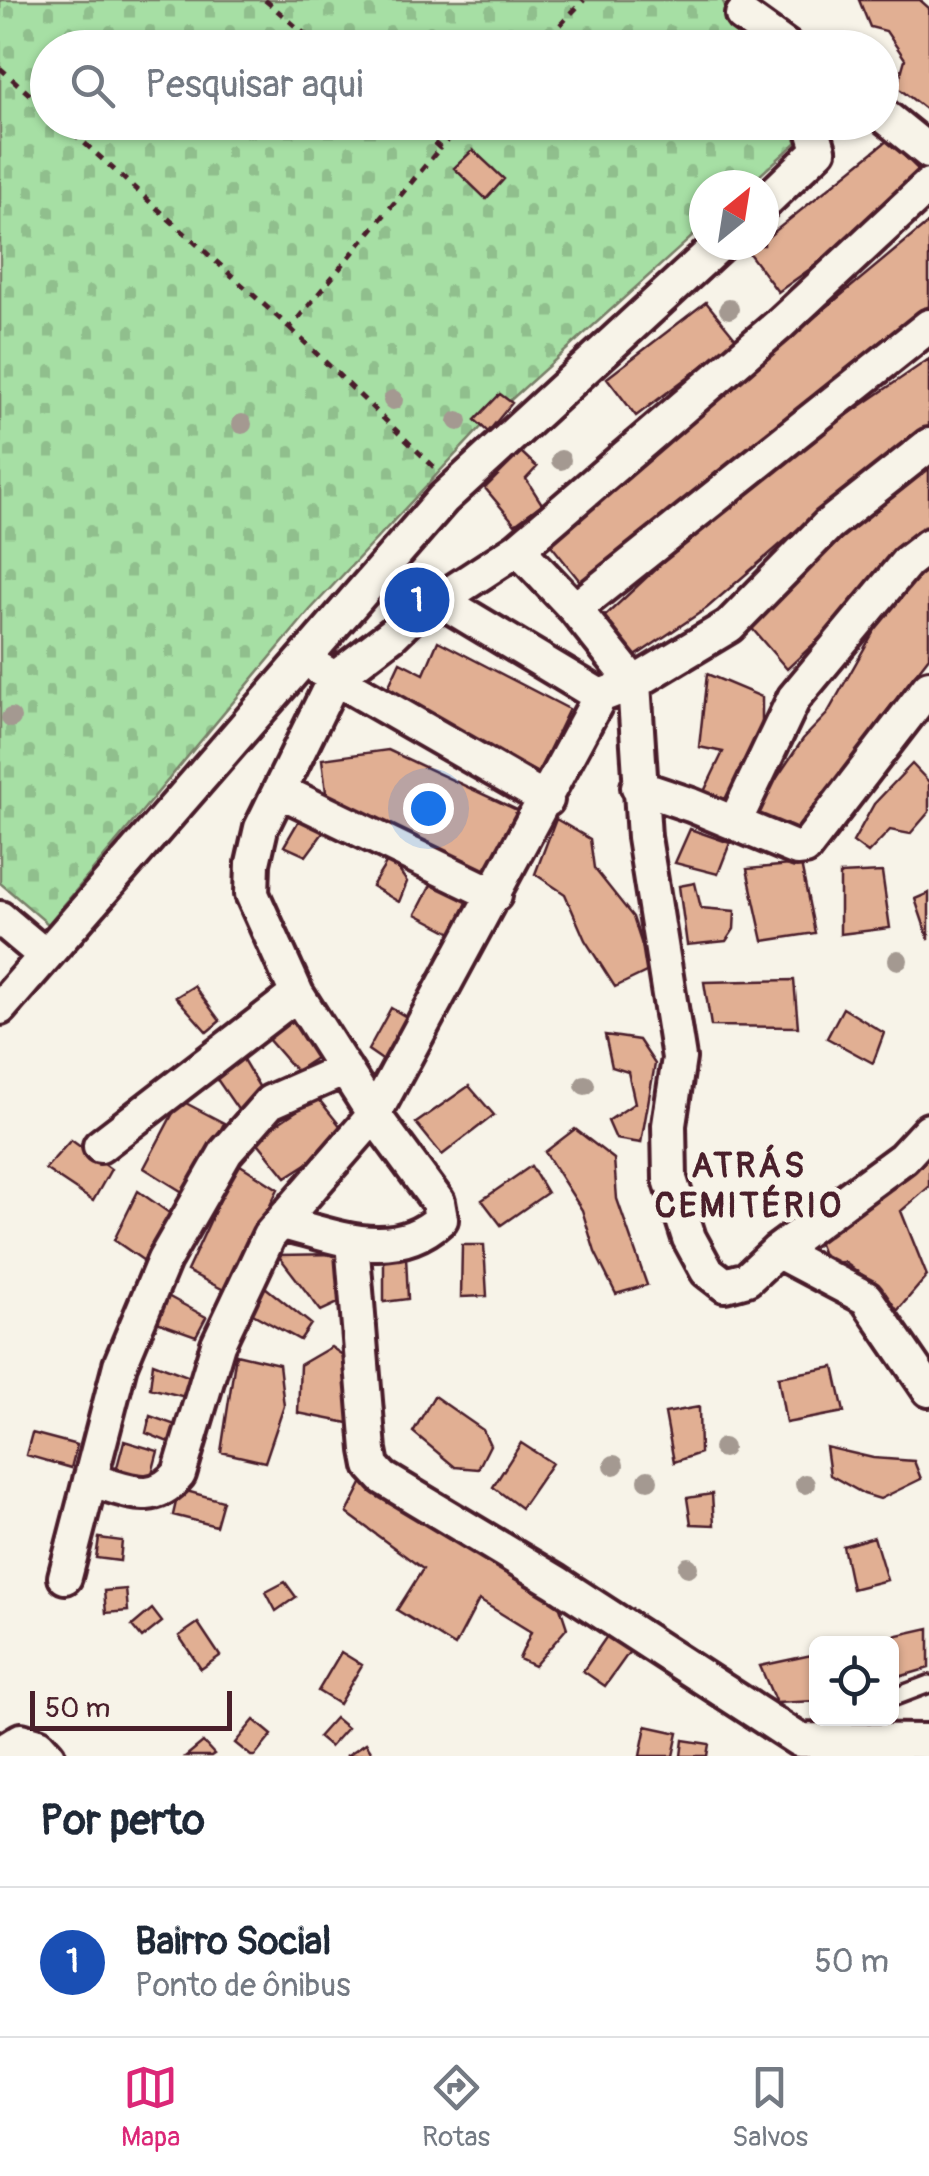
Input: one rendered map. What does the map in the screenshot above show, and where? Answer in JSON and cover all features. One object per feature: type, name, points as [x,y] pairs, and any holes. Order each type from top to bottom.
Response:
[{"type":"street","points":[[739,8],[753,30]]},
{"type":"street","points":[[739,8],[766,30]]},
{"type":"street","points":[[899,128],[929,152]]},
{"type":"street","points":[[779,189],[819,150],[816,140]]},
{"type":"street","points":[[283,1223],[352,1241],[392,1245],[425,1234],[440,1220],[438,1202],[374,1115],[298,994],[252,894],[253,863],[261,828],[334,679],[433,601],[518,550],[781,324],[929,185]]},
{"type":"street","points":[[0,1008],[443,499],[702,260]]},
{"type":"street","points":[[575,610],[929,326]]},
{"type":"street","points":[[90,1480],[153,1495],[168,1488],[179,1474],[218,1344],[269,1236],[374,1115],[600,696],[634,683],[730,626],[828,525],[929,445]]},
{"type":"street","points":[[734,822],[794,698],[907,562],[929,545]]},
{"type":"street","points":[[518,550],[575,610],[634,683],[638,787],[679,1058],[668,1125],[670,1179],[689,1238],[706,1271],[725,1285],[747,1279],[777,1251],[903,1158],[929,1130]]},
{"type":"street","points":[[380,572],[416,600],[433,601],[600,696]]},
{"type":"street","points":[[305,659],[546,800]]},
{"type":"street","points":[[638,787],[797,850],[805,848],[929,687]]},
{"type":"street","points":[[280,791],[495,895]]},
{"type":"street","points":[[0,918],[44,955]]},
{"type":"street","points":[[100,1146],[298,994]]},
{"type":"street","points":[[65,1578],[120,1365],[164,1260],[226,1152],[270,1102],[345,1069]]},
{"type":"street","points":[[352,1241],[369,1450],[372,1466],[383,1478],[556,1582],[799,1740],[852,1730],[929,1740]]},
{"type":"street","points":[[777,1251],[866,1298],[927,1384]]},
{"type":"street","points":[[0,1753],[21,1740],[38,1745],[48,1756]]},
{"type":"lane","points":[[899,1695],[929,1684]]},
{"type":"path","points":[[265,0],[300,30]]},
{"type":"path","points":[[555,30],[584,0]]},
{"type":"path","points":[[0,68],[30,95]]},
{"type":"path","points":[[81,140],[290,328],[439,472]]},
{"type":"path","points":[[431,140],[440,148]]},
{"type":"path","points":[[290,328],[448,140]]},
{"type":"green space","points":[[0,0],[722,0],[738,30],[30,30],[30,140],[797,142],[766,170],[689,170],[689,239],[485,423],[310,610],[48,924],[0,883]]},
{"type":"building","points":[[859,0],[920,0],[929,8],[929,112],[899,89],[905,59],[899,50],[899,30],[870,27]]},
{"type":"building","points":[[888,140],[922,173],[863,231],[778,292],[754,260],[779,260],[779,228]]},
{"type":"building","points":[[473,150],[504,179],[486,199],[454,168]]},
{"type":"building","points":[[929,222],[929,306],[583,585],[547,540]]},
{"type":"building","points":[[706,302],[737,340],[636,416],[607,378]]},
{"type":"building","points":[[929,359],[929,432],[813,516],[707,608],[634,657],[603,618],[677,549],[837,422]]},
{"type":"building","points":[[500,394],[512,403],[488,432],[475,420]]},
{"type":"building","points":[[521,452],[537,467],[526,479],[542,504],[515,524],[485,488]]},
{"type":"building","points":[[929,463],[929,536],[787,669],[749,625],[868,513]]},
{"type":"building","points":[[929,560],[929,657],[877,724],[826,807],[791,845],[755,824],[758,806],[803,739],[827,714],[886,610]]},
{"type":"building","points":[[438,641],[569,709],[538,773],[386,692],[400,662],[424,674]]},
{"type":"building","points":[[707,674],[762,697],[762,764],[731,812],[701,798],[723,752],[699,747]]},
{"type":"building","points":[[388,750],[517,810],[492,879],[327,801],[322,759]]},
{"type":"building","points":[[912,764],[929,782],[929,812],[910,834],[890,830],[868,853],[853,842],[874,804]]},
{"type":"building","points":[[302,815],[328,826],[306,856],[284,846]]},
{"type":"building","points":[[556,819],[590,839],[594,868],[633,917],[650,970],[615,987],[585,940],[565,894],[535,874]]},
{"type":"building","points":[[690,829],[730,843],[718,874],[675,863]]},
{"type":"building","points":[[390,857],[407,882],[399,902],[372,886]]},
{"type":"building","points":[[801,864],[815,933],[763,941],[747,869]]},
{"type":"building","points":[[882,872],[890,928],[840,934],[840,874]]},
{"type":"building","points":[[434,879],[468,900],[454,934],[416,914]]},
{"type":"building","points":[[695,883],[701,908],[735,911],[734,929],[726,941],[687,945],[679,886]]},
{"type":"building","points":[[929,893],[929,940],[915,899]]},
{"type":"building","points":[[794,980],[798,1027],[711,1026],[704,982]]},
{"type":"building","points":[[194,986],[220,1021],[207,1032],[176,997]]},
{"type":"building","points":[[391,1008],[415,1022],[391,1066],[368,1050]]},
{"type":"building","points":[[843,1008],[884,1033],[873,1063],[827,1038]]},
{"type":"building","points":[[291,1014],[319,1056],[296,1071],[261,1031]]},
{"type":"building","points":[[605,1035],[639,1040],[655,1064],[641,1143],[616,1139],[608,1121],[635,1103],[628,1072],[612,1067]]},
{"type":"building","points":[[238,1051],[263,1093],[239,1111],[210,1069]]},
{"type":"building","points":[[469,1086],[494,1115],[442,1155],[416,1123]]},
{"type":"building","points":[[317,1097],[349,1137],[286,1177],[255,1139]]},
{"type":"building","points":[[180,1100],[224,1123],[189,1196],[144,1168]]},
{"type":"building","points":[[575,1129],[614,1159],[617,1199],[647,1285],[616,1294],[595,1252],[582,1210],[545,1152]]},
{"type":"building","points":[[71,1140],[111,1169],[93,1201],[45,1169]]},
{"type":"building","points":[[929,1150],[929,1187],[901,1211],[927,1276],[891,1318],[868,1279],[844,1262],[826,1263],[814,1231]]},
{"type":"building","points":[[237,1163],[278,1189],[228,1292],[187,1271]]},
{"type":"building","points":[[531,1166],[547,1193],[501,1225],[482,1200]]},
{"type":"building","points":[[138,1191],[175,1217],[150,1265],[114,1240]]},
{"type":"building","points":[[462,1245],[484,1245],[487,1296],[461,1297]]},
{"type":"building","points":[[341,1254],[349,1298],[321,1311],[278,1255]]},
{"type":"building","points":[[384,1255],[406,1256],[408,1299],[384,1302]]},
{"type":"building","points":[[265,1287],[311,1324],[300,1340],[251,1313]]},
{"type":"building","points":[[164,1294],[206,1317],[196,1336],[154,1321]]},
{"type":"building","points":[[331,1347],[344,1356],[359,1376],[348,1423],[298,1413],[300,1365]]},
{"type":"building","points":[[236,1354],[279,1364],[284,1406],[265,1462],[221,1452]]},
{"type":"building","points":[[153,1363],[193,1378],[193,1399],[150,1388]]},
{"type":"building","points":[[834,1367],[844,1412],[786,1423],[778,1377]]},
{"type":"building","points":[[434,1396],[483,1430],[490,1445],[478,1469],[455,1467],[413,1432]]},
{"type":"building","points":[[699,1407],[700,1453],[674,1462],[665,1413]]},
{"type":"building","points":[[150,1416],[184,1428],[183,1448],[146,1433]]},
{"type":"building","points":[[32,1433],[77,1445],[71,1468],[26,1455]]},
{"type":"building","points":[[124,1441],[158,1451],[150,1481],[116,1471]]},
{"type":"building","points":[[521,1443],[552,1463],[521,1508],[493,1487]]},
{"type":"building","points":[[826,1447],[873,1458],[914,1461],[921,1479],[880,1499],[864,1494],[830,1475]]},
{"type":"building","points":[[367,1474],[556,1595],[567,1628],[534,1666],[519,1659],[531,1632],[479,1600],[455,1646],[397,1610],[423,1569],[347,1513]]},
{"type":"building","points":[[179,1489],[223,1501],[216,1526],[173,1515]]},
{"type":"building","points":[[712,1494],[714,1525],[691,1524],[687,1498]]},
{"type":"building","points":[[874,1537],[887,1580],[852,1589],[843,1546]]},
{"type":"building","points":[[99,1538],[122,1541],[120,1561],[96,1558]]},
{"type":"building","points":[[285,1582],[296,1597],[276,1611],[266,1592]]},
{"type":"building","points":[[126,1589],[128,1611],[106,1613],[104,1591]]},
{"type":"building","points":[[152,1609],[162,1622],[142,1638],[132,1626]]},
{"type":"building","points":[[198,1623],[220,1656],[201,1669],[179,1636]]},
{"type":"building","points":[[929,1628],[929,1668],[899,1677],[899,1636],[894,1636]]},
{"type":"building","points":[[609,1633],[630,1651],[605,1686],[583,1671]]},
{"type":"building","points":[[341,1652],[362,1665],[339,1704],[318,1691]]},
{"type":"building","points":[[809,1656],[809,1701],[776,1703],[760,1666]]},
{"type":"building","points":[[335,1718],[347,1728],[330,1747],[318,1737]]},
{"type":"building","points":[[254,1720],[272,1735],[251,1756],[235,1743]]},
{"type":"building","points":[[646,1726],[678,1733],[673,1756],[640,1756]]},
{"type":"building","points":[[683,1740],[709,1744],[707,1756],[681,1756]]},
{"type":"building","points":[[203,1742],[214,1754],[186,1756]]},
{"type":"building","points":[[366,1743],[373,1754],[346,1756]]},
{"type":"place","name":"Bairro Social","points":[[417,600]]},
{"type":"district","name":"ATRÁS CEMITÉRIO","points":[[749,1186]]}]
